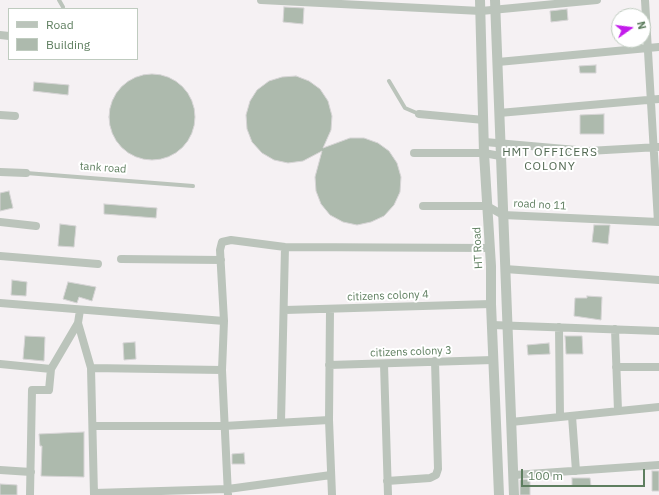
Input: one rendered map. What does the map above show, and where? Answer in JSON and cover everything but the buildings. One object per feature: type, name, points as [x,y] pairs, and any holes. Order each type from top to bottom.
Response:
[{"type":"street","points":[[261,0],[481,11],[596,0]]},
{"type":"street","name":"HT Road","points":[[480,0],[484,153],[490,248],[499,495]]},
{"type":"street","points":[[495,0],[514,495]]},
{"type":"street","points":[[498,62],[649,48],[656,100],[658,222]]},
{"type":"street","points":[[499,114],[656,100]]},
{"type":"street","points":[[418,114],[484,120]]},
{"type":"street","points":[[0,115],[15,116]]},
{"type":"street","points":[[484,142],[588,151],[657,147]]},
{"type":"street","points":[[414,153],[484,153],[500,156]]},
{"type":"street","name":"tank road","points":[[0,172],[26,173]]},
{"type":"street","points":[[0,177],[10,173]]},
{"type":"street","name":"road no 11","points":[[423,206],[487,206],[503,215],[658,222]]},
{"type":"street","points":[[0,222],[36,226]]},
{"type":"street","points":[[228,492],[222,370],[224,321],[221,260],[222,242],[231,240],[285,247],[490,248]]},
{"type":"street","points":[[281,422],[285,310],[285,247]]},
{"type":"street","points":[[0,256],[98,264]]},
{"type":"street","points":[[121,259],[221,260]]},
{"type":"street","points":[[505,269],[659,280]]},
{"type":"street","points":[[0,303],[224,321]]},
{"type":"street","name":"citizens colony 4","points":[[285,310],[330,310],[491,304]]},
{"type":"street","points":[[30,495],[32,472],[32,390],[49,390],[51,368],[78,323],[80,310]]},
{"type":"street","points":[[330,310],[329,420],[332,495]]},
{"type":"street","points":[[78,323],[91,368],[94,494],[228,492],[331,475]]},
{"type":"street","points":[[492,325],[659,331]]},
{"type":"street","points":[[559,327],[560,417]]},
{"type":"street","points":[[615,330],[618,412]]},
{"type":"street","name":"citizens colony 3","points":[[329,366],[493,360]]},
{"type":"street","points":[[387,481],[430,478],[436,475],[438,469],[435,361]]},
{"type":"street","points":[[0,364],[51,368]]},
{"type":"street","points":[[384,364],[388,495]]},
{"type":"street","points":[[616,367],[659,367]]},
{"type":"street","points":[[91,368],[222,370]]},
{"type":"street","points":[[511,422],[659,408]]},
{"type":"street","points":[[572,416],[576,471]]},
{"type":"street","points":[[93,426],[224,426],[329,420]]},
{"type":"street","points":[[514,475],[659,465]]},
{"type":"street","points":[[0,470],[32,472]]},
{"type":"lane","points":[[59,0],[63,7]]},
{"type":"lane","points":[[389,81],[405,108],[418,114]]},
{"type":"lane","name":"tank road","points":[[26,173],[193,186]]},
{"type":"district","name":"HMT OFFICERS COLONY","points":[[550,160]]}]
